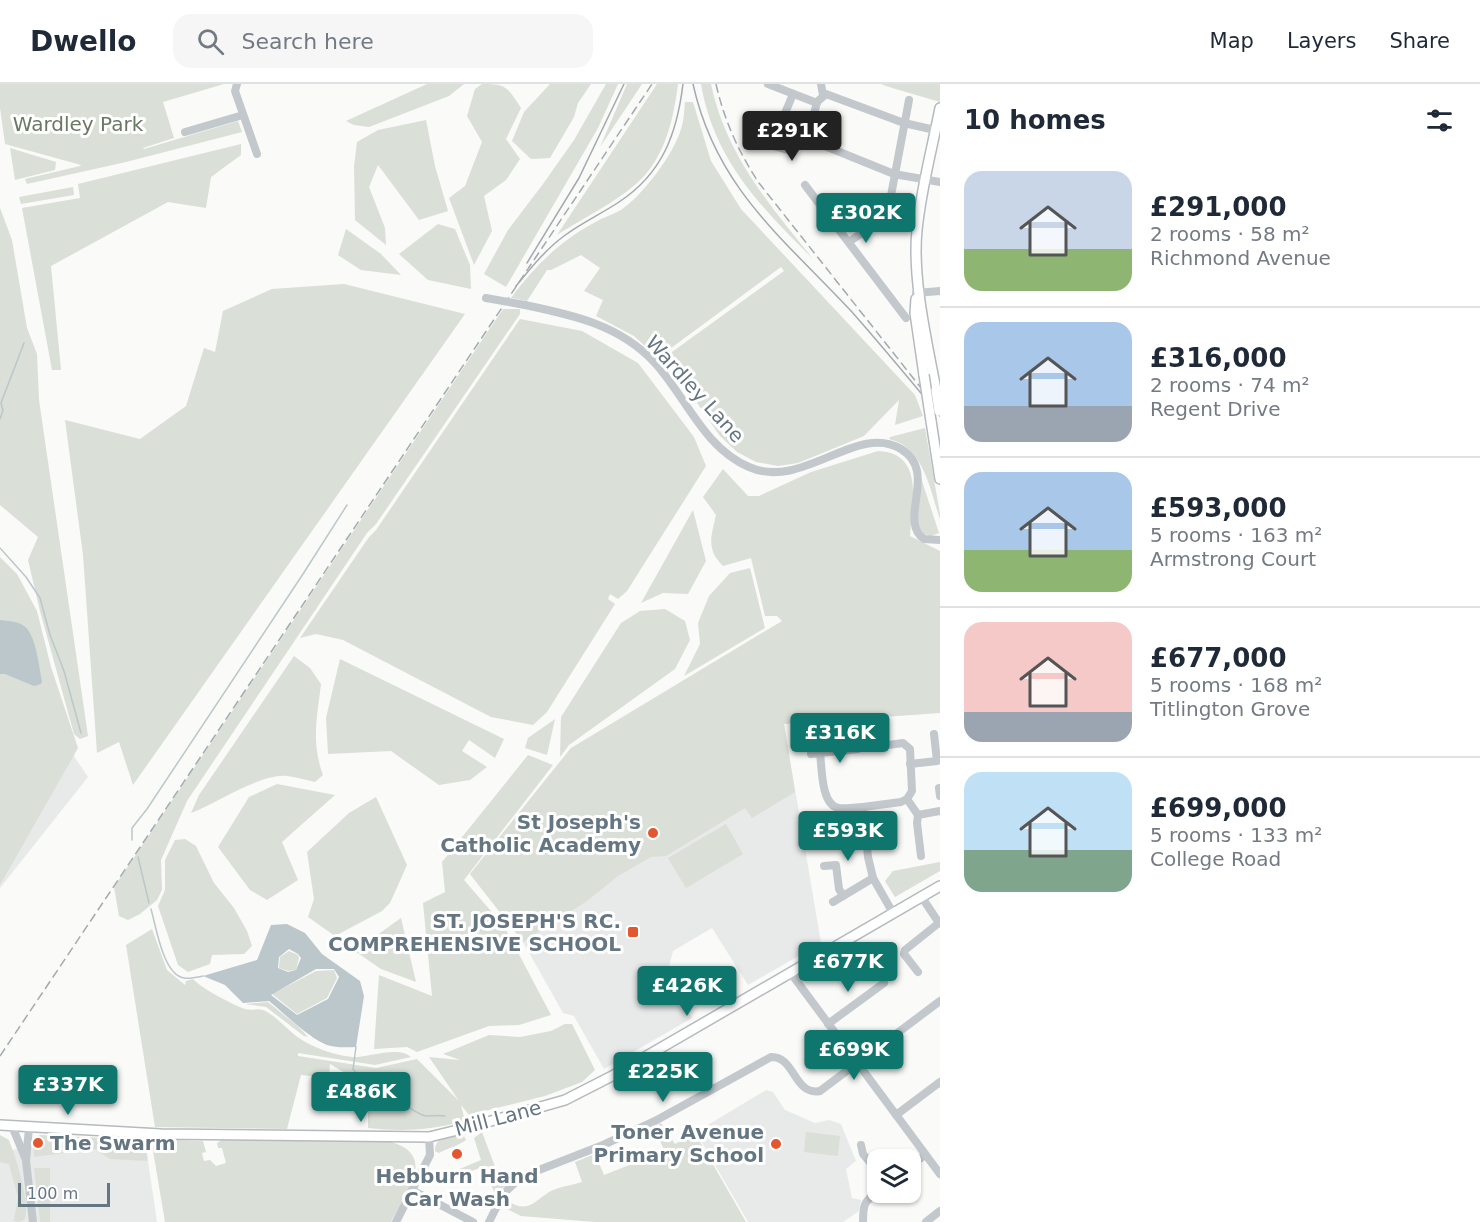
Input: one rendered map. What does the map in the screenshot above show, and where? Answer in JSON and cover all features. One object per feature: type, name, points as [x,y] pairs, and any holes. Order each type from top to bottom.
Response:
[{"type":"main road","points":[[940,108],[919,216],[917,258],[924,375],[940,479]]},
{"type":"main road","points":[[919,313],[940,415]]},
{"type":"main road","name":"Mill Lane","points":[[0,1125],[161,1134],[429,1137],[470,1127],[565,1100],[627,1068],[940,886]]},
{"type":"street","points":[[237,84],[235,91],[257,154]]},
{"type":"street","points":[[768,84],[817,103]]},
{"type":"street","points":[[820,84],[823,95]]},
{"type":"street","points":[[793,94],[783,118],[810,128]]},
{"type":"street","points":[[935,130],[904,123],[828,94],[823,95],[817,103],[810,128],[810,137],[815,142],[894,174],[940,182]]},
{"type":"street","points":[[890,212],[894,174],[909,100]]},
{"type":"street","points":[[185,132],[243,115]]},
{"type":"street","points":[[769,145],[788,150],[810,137]]},
{"type":"street","points":[[806,185],[906,318]]},
{"type":"street","points":[[849,242],[895,209],[919,216]]},
{"type":"street","points":[[918,293],[940,291]]},
{"type":"street","name":"Wardley Lane","points":[[486,298],[591,321],[630,341],[655,363],[694,418],[714,441],[751,468],[773,472],[793,471],[871,442],[900,448],[913,460],[918,476],[915,530],[924,539],[940,540]]},
{"type":"street","points":[[910,764],[937,761],[934,734]]},
{"type":"street","points":[[903,744],[910,749],[912,791],[907,799],[901,802],[863,807],[831,806],[826,799],[815,754],[903,744]]},
{"type":"street","points":[[939,788],[940,796]]},
{"type":"street","points":[[907,799],[918,815],[921,856]]},
{"type":"street","points":[[863,807],[868,857],[873,878],[893,913]]},
{"type":"street","points":[[918,815],[940,811]]},
{"type":"street","points":[[824,866],[839,865],[839,889],[843,896]]},
{"type":"street","points":[[833,902],[873,878]]},
{"type":"street","points":[[918,972],[904,954],[904,950],[939,922],[921,896]]},
{"type":"street","points":[[790,972],[856,1064],[940,1174]]},
{"type":"street","points":[[828,1024],[884,983]]},
{"type":"street","points":[[489,1222],[503,1194],[521,1177],[655,1122],[771,1057],[778,1057],[783,1061],[804,1089],[812,1092],[820,1091],[940,1001]]},
{"type":"street","points":[[896,1115],[940,1082]]},
{"type":"street","points":[[12,1126],[26,1161]]},
{"type":"street","points":[[29,1128],[26,1161],[33,1222]]},
{"type":"street","points":[[396,1222],[430,1155],[429,1137]]},
{"type":"street","points":[[861,1145],[867,1159]]},
{"type":"street","points":[[921,1158],[925,1155]]},
{"type":"street","points":[[412,1190],[457,1219],[472,1222]]},
{"type":"street","points":[[863,1222],[863,1206],[867,1201]]},
{"type":"street","points":[[926,1222],[940,1211]]},
{"type":"shaded area","points":[[0,620],[18,623],[28,630],[36,651],[41,684],[34,686],[0,674]]},
{"type":"shaded area","points":[[0,682],[36,700],[88,777],[0,888]]},
{"type":"shaded area","name":"St Joseph's Catholic Academy","points":[[784,724],[821,943],[748,985],[712,928],[673,951],[667,975],[692,1018],[604,1069],[574,1016],[563,1013],[523,942],[470,874],[571,748]]},
{"type":"shaded area","points":[[287,924],[305,933],[322,954],[360,981],[364,996],[356,1047],[324,1044],[308,1034],[269,1001],[243,1003],[225,985],[203,976],[257,960],[271,925]],"holes":[[[289,949],[301,958],[296,970],[288,972],[278,968],[279,957]],[[316,969],[334,969],[339,977],[328,999],[297,1015],[271,995]]]},
{"type":"shaded area","name":"Toner Avenue Primary School","points":[[766,1090],[773,1092],[785,1110],[815,1123],[829,1120],[841,1124],[856,1161],[846,1169],[852,1198],[861,1200],[859,1211],[843,1222],[748,1222],[696,1132]]},
{"type":"shaded area","points":[[86,1142],[114,1156],[148,1161],[157,1222],[0,1222],[0,1151]]},
{"type":"green space","name":"Wardley Park","points":[[0,84],[224,84],[163,102],[174,138],[143,148],[238,121],[242,132],[126,162],[27,184],[25,179],[81,165],[5,144],[0,108]]},
{"type":"green space","points":[[427,84],[464,84],[449,96],[369,127],[354,125],[346,121]]},
{"type":"green space","points":[[482,84],[506,88],[521,108],[506,139],[520,159],[506,180],[484,196],[492,231],[474,265],[449,198],[465,186],[482,142],[467,116],[475,89]]},
{"type":"green space","points":[[550,84],[591,84],[578,103],[574,117],[550,158],[531,159],[512,141],[524,112]]},
{"type":"green space","points":[[606,84],[618,84],[598,128],[506,287],[484,274],[508,230],[574,140]]},
{"type":"green space","points":[[627,84],[642,84],[600,147]]},
{"type":"green space","points":[[657,84],[678,84],[668,132],[653,165],[626,192],[557,235]]},
{"type":"green space","points":[[701,84],[711,84],[727,134],[751,178],[813,259],[758,200],[728,159],[707,111]]},
{"type":"green space","points":[[881,84],[940,84],[940,102],[889,87]]},
{"type":"green space","points":[[685,102],[693,102],[711,161],[741,209],[915,395],[923,416],[895,425],[899,400],[864,436],[798,463],[778,466],[756,462],[737,452],[720,436],[665,357],[784,271],[781,267],[663,354],[654,354],[634,336],[596,316],[603,300],[584,291],[600,268],[581,255],[547,270],[527,301],[511,298],[537,266],[558,247],[580,231],[621,210],[647,185],[672,150],[683,123]]},
{"type":"green space","points":[[426,120],[435,166],[448,211],[419,220],[378,165],[369,187],[385,228],[386,245],[355,220],[354,166],[357,142],[378,130]]},
{"type":"green space","points":[[241,144],[241,155],[211,177],[206,208],[168,202],[51,266],[61,370],[52,370],[22,208],[80,198],[78,184]]},
{"type":"green space","points":[[10,148],[56,162],[55,170],[15,180]]},
{"type":"green space","points":[[73,187],[74,195],[21,204],[19,197]]},
{"type":"green space","points":[[0,208],[12,240],[27,328],[37,354],[39,400],[88,736],[80,739],[74,734],[28,560],[38,537],[0,505]]},
{"type":"green space","points":[[438,224],[455,229],[470,265],[471,289],[428,280],[399,254]]},
{"type":"green space","points":[[346,229],[381,254],[401,275],[361,270],[338,255]]},
{"type":"green space","points":[[344,284],[465,314],[133,785],[119,742],[97,753],[83,555],[65,420],[140,439],[186,406],[204,348],[215,352],[223,311],[272,289]]},
{"type":"green space","points":[[503,309],[520,309],[520,314],[376,524],[367,533],[187,801],[161,860],[162,890],[157,900],[140,914],[128,920],[119,916],[114,887]]},
{"type":"green space","points":[[520,319],[582,331],[638,363],[694,437],[706,466],[627,591],[618,599],[610,594],[608,599],[615,604],[547,712],[533,725],[491,717],[343,640],[316,634],[300,638]]},
{"type":"green space","points":[[925,428],[940,519],[929,483],[918,460],[901,444],[889,439]]},
{"type":"green space","points":[[878,451],[893,454],[903,460],[909,470],[913,495],[910,536],[940,551],[940,713],[784,724],[795,792],[752,818],[745,808],[666,856],[651,857],[618,876],[587,901],[523,942],[470,874],[571,748],[782,621],[777,616],[765,616],[751,558],[723,566],[714,554],[711,542],[716,515],[703,497],[723,469],[748,496],[759,496],[811,472]]},
{"type":"green space","points":[[921,478],[939,533],[931,536],[924,534],[917,524]]},
{"type":"green space","points":[[693,510],[706,561],[688,594],[663,593],[641,603]]},
{"type":"green space","points":[[0,557],[17,574],[37,611],[51,667],[78,748],[0,885]]},
{"type":"green space","points":[[750,568],[765,628],[684,676],[700,644],[698,623],[709,596],[730,573]]},
{"type":"green space","points":[[665,609],[685,621],[690,640],[675,669],[569,745],[560,757],[561,717],[621,623],[640,611]]},
{"type":"green space","points":[[294,656],[310,668],[321,684],[316,741],[323,775],[315,782],[287,776],[265,779],[191,813],[199,795]]},
{"type":"green space","points":[[340,659],[504,739],[495,758],[469,740],[462,751],[487,767],[470,780],[439,785],[391,751],[328,754],[326,718]]},
{"type":"green space","points":[[555,719],[547,755],[525,748],[528,738]]},
{"type":"green space","points":[[528,755],[553,765],[464,880],[504,926],[551,1015],[519,1025],[489,1026],[417,1052],[407,1047],[374,1049],[379,975],[432,996],[423,903],[445,892],[442,862]]},
{"type":"green space","points":[[277,784],[335,795],[282,842],[298,880],[267,900],[250,890],[218,847],[249,797]]},
{"type":"green space","points":[[376,797],[407,865],[390,903],[382,911],[335,936],[308,917],[314,899],[307,852],[349,813]]},
{"type":"green space","points":[[726,824],[743,854],[686,888],[668,858]]},
{"type":"green space","points":[[185,839],[196,846],[214,883],[234,908],[247,931],[252,946],[244,954],[212,955],[210,964],[188,972],[178,965],[158,906],[165,890],[165,860],[175,840]]},
{"type":"green space","points":[[940,862],[940,871],[895,897],[885,881],[893,871]]},
{"type":"green space","points":[[401,918],[416,982],[381,969],[355,951]]},
{"type":"green space","points":[[152,929],[167,970],[185,985],[186,981],[193,979],[240,1007],[247,1010],[263,1010],[302,1040],[330,1052],[359,1057],[399,1052],[411,1057],[375,1065],[298,1053],[298,1056],[376,1068],[417,1059],[459,1101],[429,1057],[460,1060],[443,1054],[489,1035],[520,1037],[572,1024],[595,1070],[582,1082],[545,1096],[469,1115],[461,1105],[465,1121],[429,1128],[393,1130],[368,1128],[368,1108],[359,1107],[358,1090],[349,1088],[350,1076],[330,1064],[329,1078],[301,1075],[287,1129],[155,1127],[126,945]]},
{"type":"green space","points":[[289,951],[298,955],[296,970],[288,971],[279,968],[280,957]]},
{"type":"green space","points":[[334,970],[337,978],[327,998],[297,1014],[272,994],[316,971]]},
{"type":"green space","points":[[268,1002],[308,1037],[266,1007],[245,1004]]},
{"type":"green space","points":[[661,1123],[675,1144],[695,1133],[746,1222],[595,1222],[521,1216],[503,1207],[507,1200],[524,1207],[553,1190],[582,1182],[575,1162],[595,1154],[604,1175],[665,1151],[653,1128]]},
{"type":"green space","points":[[482,1132],[500,1180],[513,1175],[496,1197],[484,1166],[472,1171],[474,1185],[466,1183],[467,1177],[450,1177],[450,1173],[481,1160],[474,1138]]},
{"type":"green space","points":[[806,1132],[840,1136],[838,1156],[804,1152]]},
{"type":"green space","points":[[463,1134],[466,1140],[463,1142],[439,1153],[435,1151],[441,1139]]},
{"type":"green space","points":[[0,1135],[9,1140],[22,1181],[26,1213],[24,1220],[19,1222],[11,1220],[14,1220],[18,1197],[9,1164],[0,1162]]},
{"type":"green space","points":[[40,1135],[145,1140],[148,1161],[110,1159],[95,1149],[34,1157],[34,1139]]},
{"type":"green space","points":[[151,1139],[203,1141],[206,1152],[202,1153],[204,1161],[210,1160],[216,1166],[226,1163],[222,1148],[218,1148],[217,1143],[222,1140],[387,1141],[403,1147],[412,1154],[415,1164],[414,1175],[391,1222],[165,1222]]},
{"type":"green space","points":[[34,1168],[50,1168],[50,1222],[40,1222]]},
{"type":"waterway","points":[[0,419],[3,410],[1,403],[24,343]]},
{"type":"waterway","points":[[132,840],[132,828],[147,809],[347,505]]},
{"type":"waterway","points":[[0,548],[26,577],[40,598],[81,733]]},
{"type":"waterway","points":[[138,857],[149,903]]},
{"type":"waterway","points":[[151,909],[162,949],[171,968],[177,975],[184,978],[203,976]]},
{"type":"waterway","points":[[356,1047],[353,1069],[369,1088],[423,1115],[445,1116]]},
{"type":"tram line","points":[[527,263],[579,178],[624,84]]},
{"type":"tram line","points":[[516,286],[557,241],[619,202],[647,178],[657,165],[672,135],[683,84]]},
{"type":"tram line","points":[[693,84],[704,121],[718,153],[735,182],[755,209],[777,235],[852,312],[940,416]]},
{"type":"railway","points":[[0,1056],[652,84]]},
{"type":"railway","points":[[716,84],[733,136],[759,183],[940,412]]},
{"type":"place","name":"St Joseph's Catholic Academy","points":[[653,833]]},
{"type":"place","name":"ST. JOSEPH'S RC. COMPREHENSIVE SCHOOL","points":[[633,932]]},
{"type":"place","name":"The Swarm","points":[[38,1143]]},
{"type":"place","name":"Toner Avenue Primary School","points":[[776,1144]]},
{"type":"place","name":"Hebburn Hand Car Wash","points":[[457,1154]]}]
